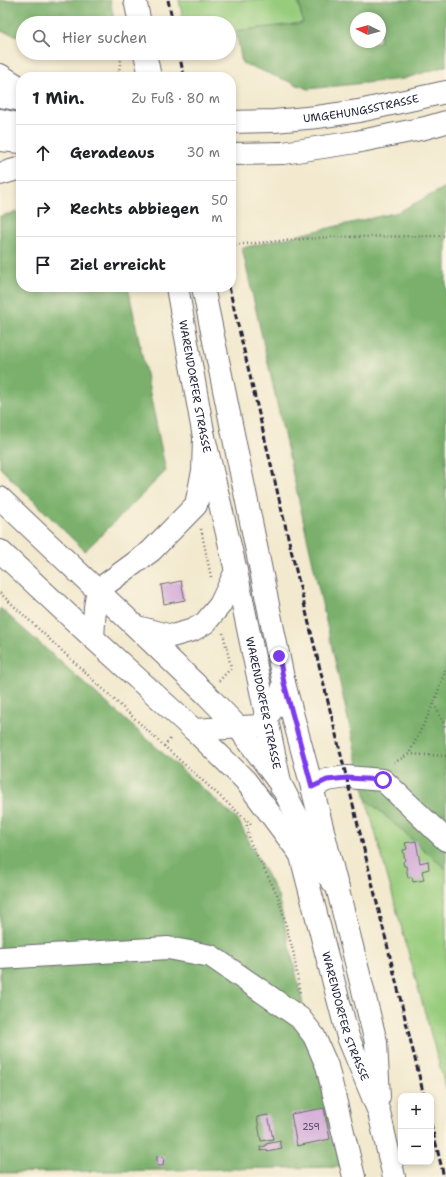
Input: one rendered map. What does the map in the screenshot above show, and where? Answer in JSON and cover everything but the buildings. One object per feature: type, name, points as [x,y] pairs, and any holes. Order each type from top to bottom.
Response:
[{"type":"main road","points":[[135,0],[138,16]]},
{"type":"main road","points":[[147,60],[149,72]]},
{"type":"main road","points":[[0,75],[16,85]]},
{"type":"main road","name":"UMGEHUNGSSTRASSE","points":[[236,122],[274,121],[317,117],[359,111],[446,92]]},
{"type":"main road","points":[[0,96],[16,99]]},
{"type":"main road","points":[[0,120],[16,124]]},
{"type":"main road","points":[[236,154],[283,153],[356,142],[425,128],[446,122]]},
{"type":"main road","points":[[0,140],[16,142]]},
{"type":"main road","points":[[0,174],[16,169]]},
{"type":"main road","name":"WARENDORFER STRASSE","points":[[178,292],[204,437],[236,571],[280,785],[301,855],[348,1037],[379,1112],[394,1177]]},
{"type":"main road","name":"WARENDORFER STRASSE","points":[[204,292],[284,683],[338,888],[376,1042],[379,1112]]},
{"type":"main road","points":[[93,638],[95,607],[98,590],[151,551],[196,505],[202,471],[204,437]]},
{"type":"main road","points":[[0,498],[98,590],[238,727],[280,785],[328,876],[338,888]]},
{"type":"main road","points":[[0,551],[194,730],[245,780],[301,855]]},
{"type":"main road","points":[[136,627],[172,636],[193,630],[205,622],[220,605],[236,571]]},
{"type":"main road","points":[[194,730],[258,726],[280,699],[284,683]]},
{"type":"main road","points":[[312,787],[327,780],[340,778],[383,780],[446,840]]},
{"type":"main road","points":[[0,958],[168,948],[211,956],[300,1018],[314,1036],[327,1066],[354,1177]]},
{"type":"path","points":[[119,72],[121,60]]},
{"type":"path","points":[[236,245],[330,237],[446,236]]},
{"type":"path","points":[[0,593],[246,820],[250,842],[278,896],[294,955],[303,1010],[300,1018]]},
{"type":"path","points":[[367,779],[409,754],[434,703],[446,668]]},
{"type":"path","points":[[434,703],[446,728]]},
{"type":"path","points":[[409,754],[446,756]]},
{"type":"green space","points":[[0,0],[110,0],[113,16],[16,16],[16,35],[0,31]]},
{"type":"green space","points":[[179,0],[298,0],[303,23],[236,31],[236,16],[182,16]]},
{"type":"green space","points":[[298,0],[446,0],[446,66],[403,79],[308,89],[242,63],[236,31],[303,23]]},
{"type":"green space","points":[[446,187],[446,869],[366,799],[242,248],[398,212]]},
{"type":"green space","points":[[16,212],[16,292],[129,292],[166,471],[85,551],[0,468],[0,216]]},
{"type":"green space","points":[[0,608],[238,820],[278,896],[341,1167],[0,1173]]},
{"type":"green space","points":[[366,799],[446,869],[446,1089]]},
{"type":"railway","points":[[168,0],[171,16]]},
{"type":"railway","points":[[180,60],[183,72]]},
{"type":"railway","points":[[230,292],[293,558],[423,1093]]},
{"type":"railway","points":[[432,1129],[444,1177]]},
{"type":"route","points":[[279,656],[284,683],[312,787],[327,780],[347,778],[383,780]]}]
